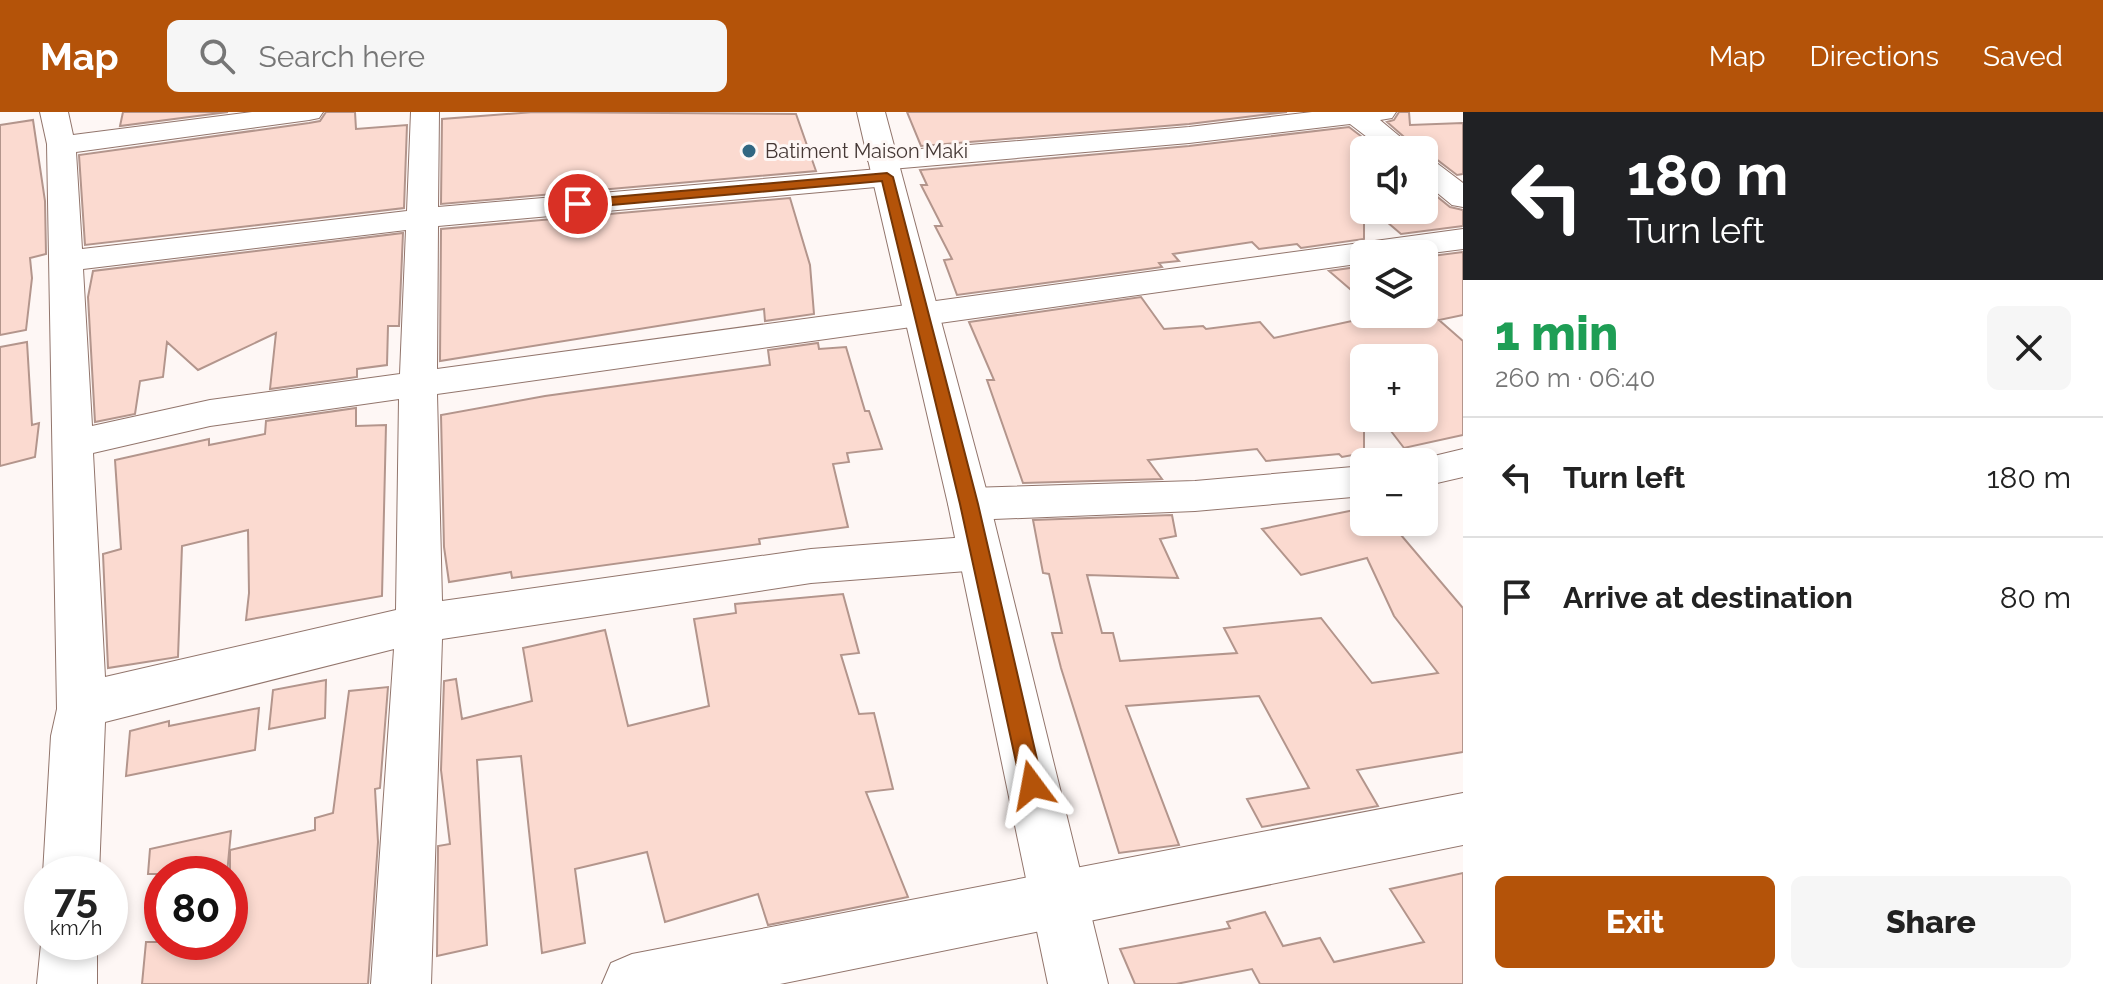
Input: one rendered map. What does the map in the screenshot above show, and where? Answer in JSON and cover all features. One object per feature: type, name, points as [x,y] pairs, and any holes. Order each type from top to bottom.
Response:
[{"type":"main road","points":[[72,856],[77,736],[82,709],[66,261],[58,128],[104,142],[309,112]]},
{"type":"main road","points":[[401,984],[419,624],[418,385],[425,112]]},
{"type":"main road","points":[[871,112],[969,504],[1078,984]]},
{"type":"main road","points":[[66,261],[424,218],[1368,114],[1389,136]]},
{"type":"main road","points":[[1438,178],[1463,198]]},
{"type":"main road","points":[[71,444],[210,413],[1463,239]]},
{"type":"main road","points":[[1438,468],[1463,463]]},
{"type":"main road","points":[[969,504],[1195,496],[1350,482]]},
{"type":"main road","points":[[82,709],[108,698],[419,624],[811,566],[980,553]]},
{"type":"main road","points":[[632,984],[1463,819]]},
{"type":"main road","points":[[67,984],[68,960]]},
{"type":"building","points":[[123,112],[228,112],[120,126]]},
{"type":"building","points":[[326,112],[355,112],[356,129],[407,125],[404,208],[85,245],[79,155],[309,123],[320,121]]},
{"type":"building","points":[[534,112],[796,114],[816,171],[441,204],[442,119]]},
{"type":"building","points":[[907,112],[1287,112],[1189,124],[921,146]]},
{"type":"building","points":[[1399,112],[1409,112],[1410,125],[1463,123],[1463,174],[1457,175],[1438,161],[1438,136],[1403,136],[1387,122],[1394,120]]},
{"type":"building","points":[[33,120],[45,201],[46,254],[30,258],[32,278],[26,330],[0,335],[0,125]]},
{"type":"building","points":[[1349,127],[1361,136],[1350,136],[1350,224],[1364,224],[1364,239],[1301,248],[1297,244],[1259,249],[1252,242],[1173,254],[1179,261],[1159,263],[1162,267],[957,295],[944,260],[952,259],[935,226],[942,226],[921,185],[927,185],[920,170],[1189,146]]},
{"type":"building","points":[[1438,197],[1450,207],[1463,210],[1463,226],[1401,234],[1389,224],[1438,224]]},
{"type":"building","points":[[790,198],[810,265],[814,314],[765,321],[764,309],[440,361],[441,229]]},
{"type":"building","points":[[403,233],[399,326],[388,326],[387,365],[357,369],[357,377],[270,389],[276,333],[198,370],[167,342],[163,377],[140,381],[135,414],[95,422],[88,297],[93,271]]},
{"type":"building","points":[[1463,252],[1463,315],[1439,320],[1463,341],[1463,435],[1404,448],[1392,432],[1438,432],[1438,344],[1350,344],[1350,432],[1364,432],[1364,448],[1350,448],[1350,456],[1342,457],[1339,454],[1266,461],[1257,449],[1148,460],[1162,479],[1023,483],[987,380],[994,380],[969,322],[1141,297],[1164,329],[1203,326],[1206,329],[1260,322],[1274,338],[1350,321],[1350,328],[1438,328],[1438,255]]},
{"type":"building","points":[[1350,268],[1350,289],[1329,271]]},
{"type":"building","points":[[27,342],[32,425],[39,423],[35,457],[0,466],[0,347]]},
{"type":"building","points":[[818,343],[819,349],[846,347],[865,411],[869,411],[882,449],[847,453],[849,462],[833,464],[848,527],[759,539],[760,544],[512,578],[511,572],[449,582],[444,547],[441,415],[545,396],[770,365],[768,350]]},
{"type":"building","points":[[356,408],[356,426],[386,425],[382,596],[246,620],[248,530],[182,546],[178,657],[108,668],[103,554],[121,549],[115,460],[209,439],[209,445],[265,434],[266,421]]},
{"type":"building","points":[[1350,511],[1350,536],[1402,536],[1463,608],[1463,752],[1357,770],[1378,806],[1262,827],[1247,799],[1309,788],[1259,696],[1126,706],[1179,845],[1119,853],[1061,668],[1052,633],[1062,633],[1049,574],[1043,573],[1033,520],[1172,515],[1176,536],[1160,539],[1178,578],[1087,575],[1102,633],[1113,633],[1120,661],[1237,653],[1224,628],[1321,618],[1372,683],[1438,673],[1394,616],[1367,558],[1301,575],[1262,529]]},
{"type":"building","points":[[843,594],[859,653],[841,655],[859,714],[874,713],[893,789],[866,792],[908,897],[768,925],[758,894],[665,922],[647,852],[575,869],[585,943],[542,953],[521,756],[477,760],[487,945],[437,956],[438,846],[450,844],[441,770],[444,681],[456,679],[462,719],[532,701],[523,648],[605,630],[628,726],[709,706],[694,619],[736,613],[735,604]]},
{"type":"building","points":[[326,680],[325,718],[269,729],[273,690]]},
{"type":"building","points":[[388,687],[380,788],[375,789],[378,842],[368,984],[142,984],[144,960],[248,960],[248,856],[230,856],[230,850],[315,830],[315,818],[333,813],[349,691]]},
{"type":"building","points":[[259,708],[255,750],[126,776],[130,731],[169,721],[169,726]]},
{"type":"building","points":[[231,831],[229,856],[149,856],[150,849]]},
{"type":"building","points":[[1463,873],[1463,984],[1260,984],[1252,969],[1176,984],[1135,984],[1120,949],[1230,928],[1227,922],[1265,912],[1283,946],[1320,938],[1334,962],[1424,942],[1390,889]]},
{"type":"place","name":"Batiment Maison Maki","points":[[749,151]]},
{"type":"route","points":[[578,204],[887,177],[969,504],[1032,785]]}]
